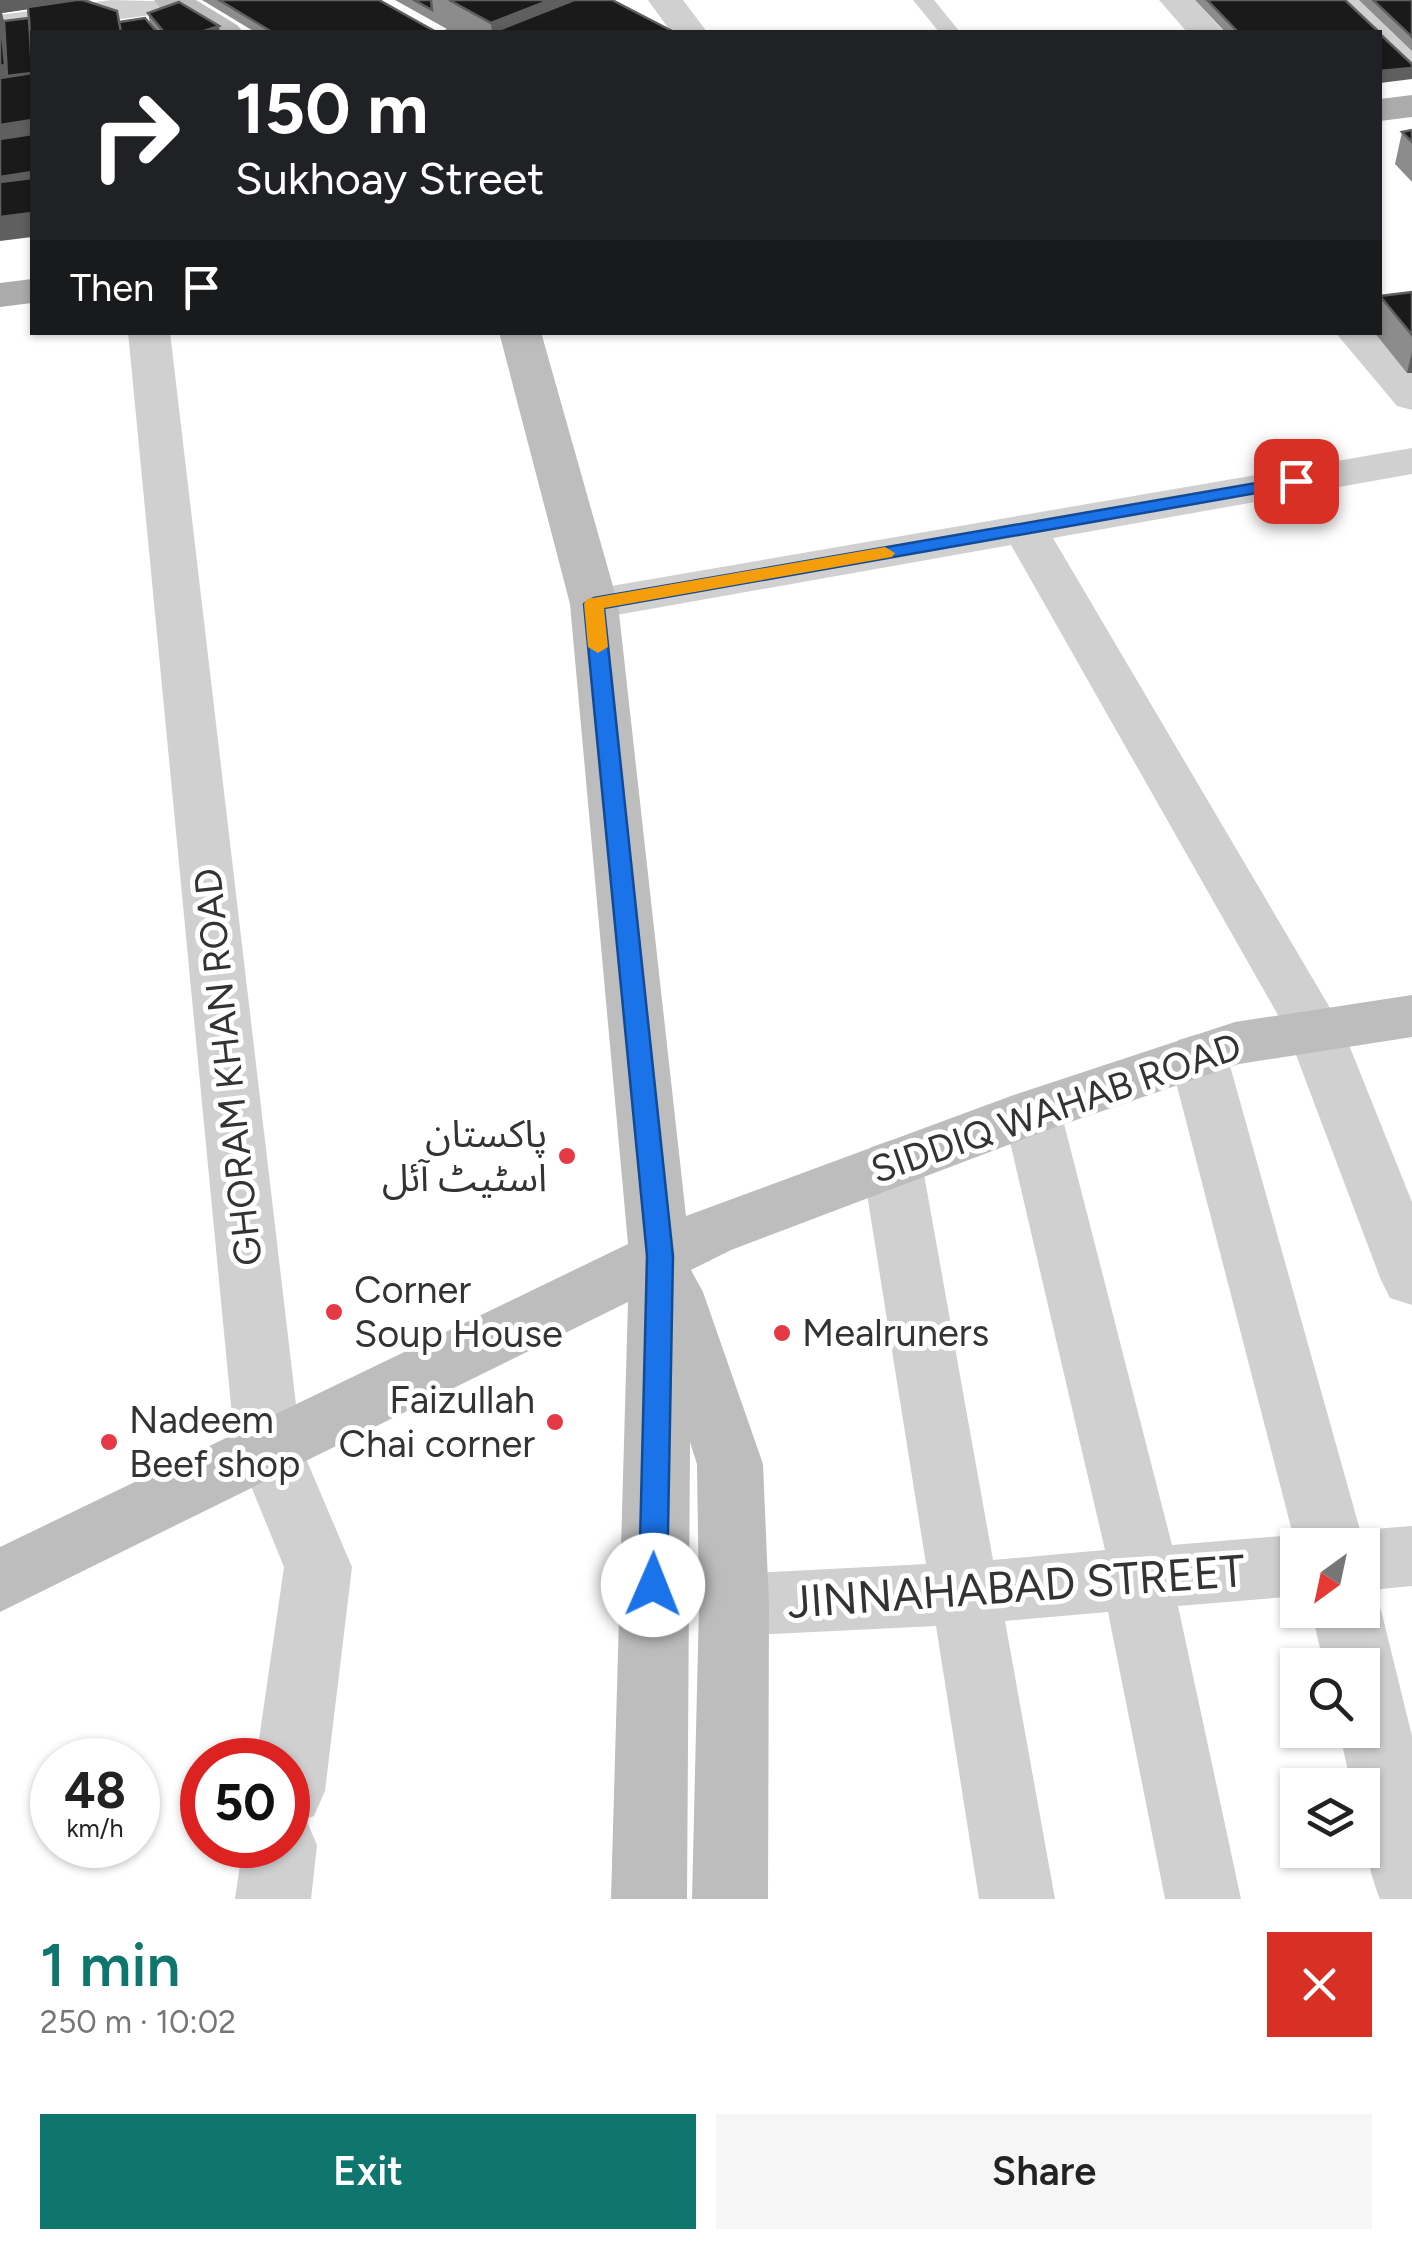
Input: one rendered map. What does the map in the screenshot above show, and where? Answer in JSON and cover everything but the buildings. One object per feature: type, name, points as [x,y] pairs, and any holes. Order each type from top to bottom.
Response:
[{"type":"main road","points":[[172,1],[222,30]]},
{"type":"main road","points":[[1382,110],[1412,106]]},
{"type":"main road","points":[[0,266],[30,262]]},
{"type":"main road","points":[[0,295],[30,291]]},
{"type":"main road","points":[[521,335],[594,604],[684,1244],[730,1464],[734,1605],[730,1899]]},
{"type":"main road","name":"SIDDIQ WAHAB ROAD","points":[[0,1581],[684,1244],[892,1163],[1234,1043],[1412,1016]]},
{"type":"main road","points":[[649,1899],[684,1244]]},
{"type":"street","points":[[665,0],[687,30]]},
{"type":"street","points":[[1176,0],[1204,30]]},
{"type":"street","points":[[1352,0],[1412,52]]},
{"type":"street","points":[[0,25],[172,1]]},
{"type":"street","name":"GHORAM KHAN ROAD","points":[[150,335],[268,1447],[318,1567],[295,1738]]},
{"type":"street","points":[[1358,335],[1408,386]]},
{"type":"street","points":[[594,604],[1412,461]]},
{"type":"street","points":[[1025,528],[1315,1030],[1412,1280]]},
{"type":"street","points":[[1198,1055],[1325,1528]]},
{"type":"street","points":[[1032,1112],[1146,1579],[1143,1611],[1204,1899]]},
{"type":"street","points":[[892,1163],[1017,1899]]},
{"type":"street","points":[[1380,1559],[1412,1556]]},
{"type":"street","name":"JINNAHABAD STREET","points":[[734,1605],[966,1593],[1280,1567]]},
{"type":"street","points":[[1379,1748],[1412,1885]]},
{"type":"street","points":[[273,1899],[277,1868]]},
{"type":"lane","points":[[923,0],[948,30]]},
{"type":"slow traffic","points":[[598,647],[594,604],[885,553]]},
{"type":"place","name":"پاکستان اسٹیٹ آئل","points":[[567,1156]]},
{"type":"place","name":"Corner Soup House","points":[[334,1312]]},
{"type":"place","name":"Mealruners","points":[[782,1333]]},
{"type":"place","name":"Faizullah Chai corner","points":[[555,1422]]},
{"type":"place","name":"Nadeem Beef shop","points":[[109,1442]]},
{"type":"route","points":[[653,1585],[660,1256],[594,604],[1296,481]]}]
